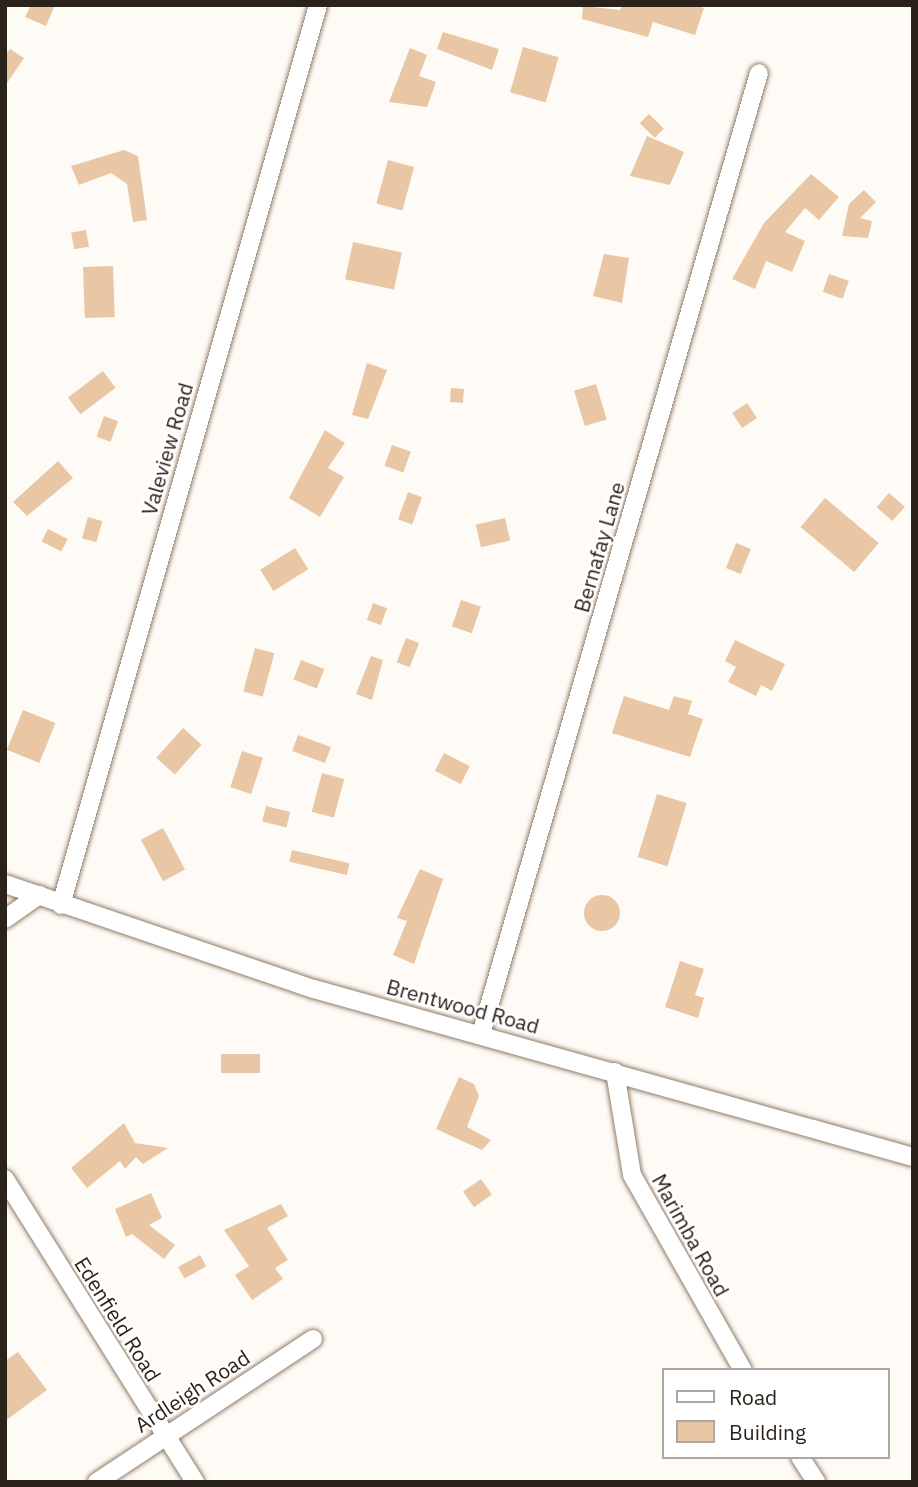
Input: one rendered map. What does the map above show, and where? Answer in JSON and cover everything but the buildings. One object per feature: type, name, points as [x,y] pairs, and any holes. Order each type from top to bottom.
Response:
[{"type":"street","name":"Valeview Road","points":[[61,905],[318,5]]},
{"type":"street","name":"Bernafay Lane","points":[[481,1034],[758,73]]},
{"type":"street","name":"Brentwood Road","points":[[5,884],[314,989],[913,1157]]},
{"type":"street","points":[[5,919],[39,895]]},
{"type":"street","name":"Marimba Road","points":[[615,1072],[632,1175],[742,1368]]},
{"type":"street","name":"Edenfield Road","points":[[5,1179],[195,1482]]},
{"type":"street","name":"Ardleigh Road","points":[[97,1482],[313,1339]]},
{"type":"street","points":[[801,1459],[816,1482]]}]
